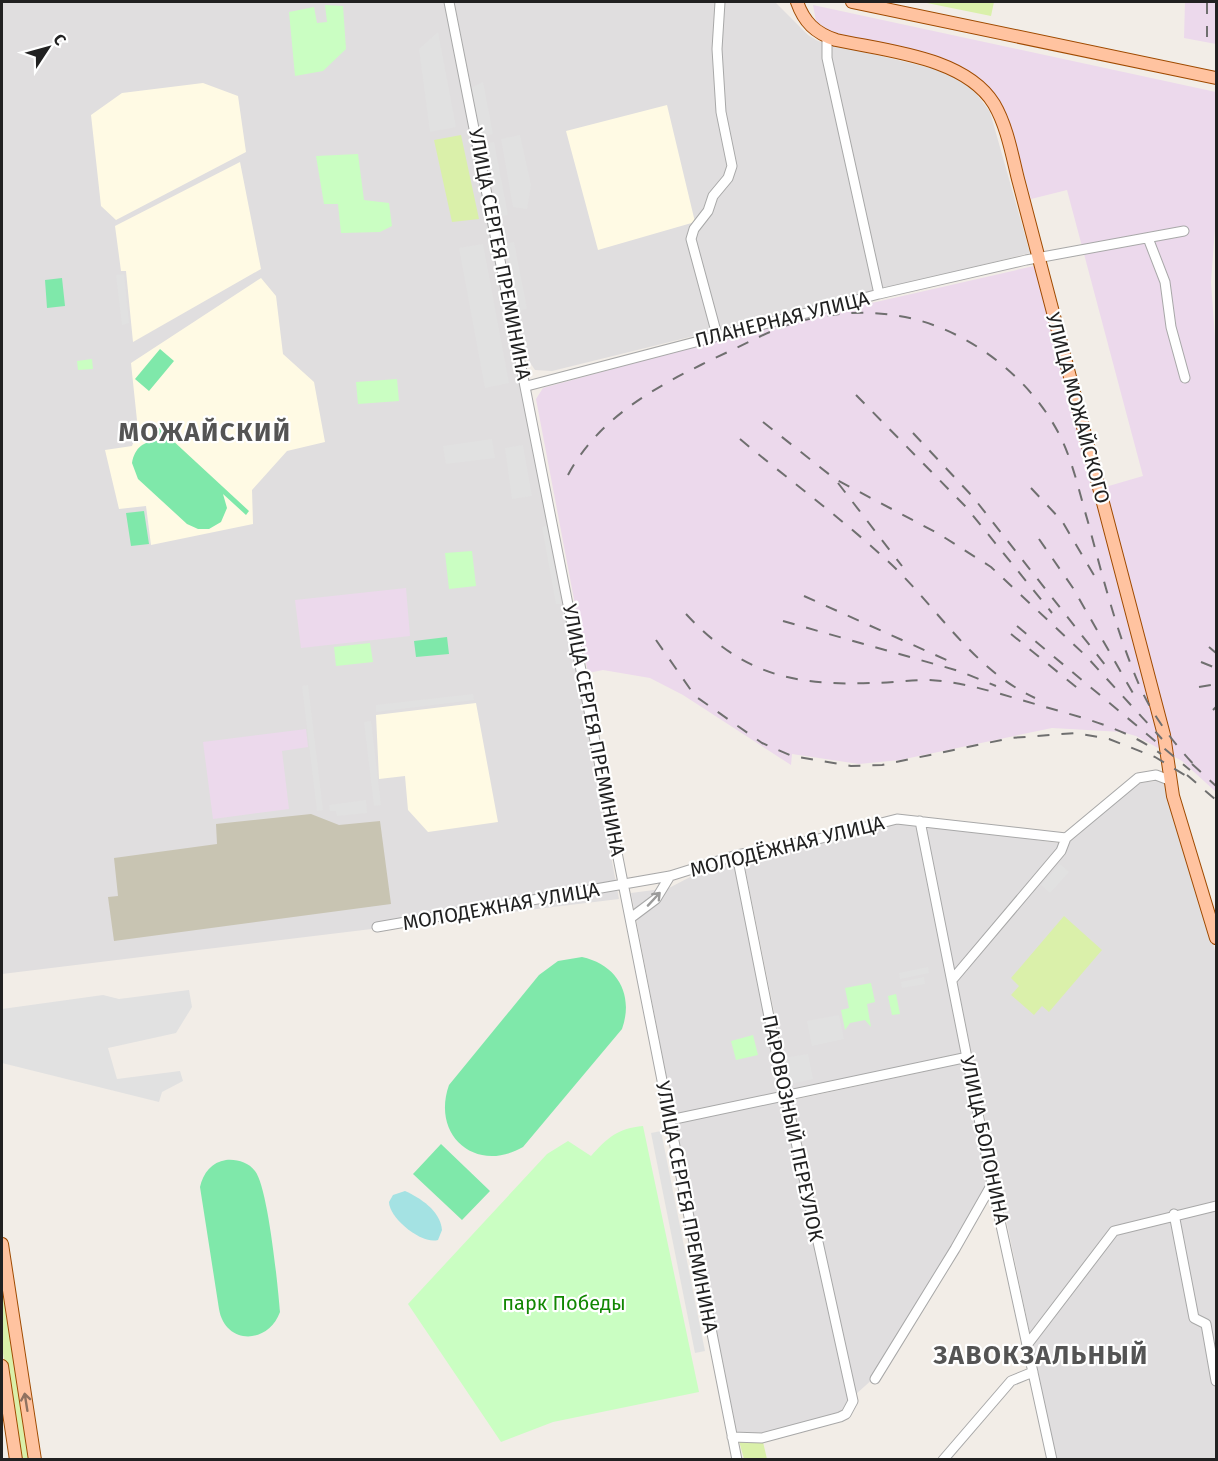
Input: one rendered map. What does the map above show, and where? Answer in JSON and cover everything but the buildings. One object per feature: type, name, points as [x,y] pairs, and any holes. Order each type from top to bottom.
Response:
[{"type":"main road","name":"УЛИЦА МОЖАЙСКОГО","points":[[797,2],[810,26],[827,37],[944,66],[968,78],[983,90],[994,105],[1004,128],[1164,735],[1169,780],[1216,938]]},
{"type":"main road","points":[[852,2],[1088,49],[1216,78]]},
{"type":"main road","points":[[2,1244],[35,1460]]},
{"type":"main road","points":[[2,1366],[16,1460]]},
{"type":"street","name":"УЛИЦА СЕРГЕЯ ПРЕМИНИНА","points":[[449,2],[632,917],[737,1460]]},
{"type":"street","points":[[717,335],[691,239],[694,229],[708,211],[713,196],[728,178],[732,166],[721,112],[717,50],[720,2]]},
{"type":"street","points":[[827,37],[827,58],[879,294]]},
{"type":"street","name":"ПЛАНЕРНАЯ УЛИЦА","points":[[527,386],[879,294],[1039,258],[1184,231]]},
{"type":"street","points":[[1148,238],[1165,282],[1171,327],[1185,378]]},
{"type":"street","points":[[952,980],[1061,851],[1066,838],[1135,780],[1156,776],[1169,780]]},
{"type":"street","name":"МОЛОДЁЖНАЯ УЛИЦА","points":[[625,884],[670,876],[737,855],[818,839],[897,819],[1058,839],[1066,838]]},
{"type":"street","name":"УЛИЦА БОЛОНИНА","points":[[920,821],[992,1184],[1052,1460]]},
{"type":"street","name":"ПАРОВОЗНЫЙ ПЕРЕУЛОК","points":[[732,1437],[762,1438],[840,1417],[846,1414],[853,1401],[786,1096],[737,855]]},
{"type":"street","name":"МОЛОДЁЖНАЯ УЛИЦА","points":[[632,917],[656,899],[670,876]]},
{"type":"street","name":"МОЛОДЕЖНАЯ УЛИЦА","points":[[378,927],[625,884]]},
{"type":"street","points":[[670,1120],[968,1057]]},
{"type":"street","points":[[875,1379],[956,1250],[992,1184]]},
{"type":"street","points":[[1027,1345],[1114,1231],[1174,1214],[1216,1206]]},
{"type":"street","points":[[1174,1214],[1194,1317],[1206,1324],[1216,1381]]},
{"type":"street","points":[[943,1460],[1011,1381],[1033,1372]]},
{"type":"shaded area","points":[[2,2],[445,2],[522,378],[619,899],[2,974]]},
{"type":"shaded area","points":[[454,2],[775,2],[808,35],[818,41],[935,69],[957,78],[976,93],[990,112],[1030,253],[552,371],[535,370],[525,355]]},
{"type":"shaded area","points":[[1185,2],[1215,2],[1216,44],[1184,38]]},
{"type":"shaded area","points":[[813,5],[1216,92],[1216,215],[1211,282],[1216,352],[1216,792],[1182,761],[1136,736],[1122,732],[1052,728],[900,760],[859,764],[792,754],[791,765],[683,695],[650,678],[603,670],[588,673],[536,399],[543,388],[766,327],[1034,266],[1095,490],[1143,476],[1067,190],[1031,199],[1008,117],[1002,105],[981,79],[953,63],[829,31],[816,21]]},
{"type":"shaded area","points":[[438,32],[456,127],[430,132],[419,49]]},
{"type":"shaded area","points":[[483,82],[493,134],[481,137],[471,88]]},
{"type":"shaded area","points":[[203,83],[238,96],[246,152],[116,220],[101,206],[91,115],[122,93]]},
{"type":"shaded area","points":[[667,105],[695,222],[598,250],[566,131]]},
{"type":"shaded area","points":[[520,135],[531,185],[527,209],[513,207],[501,139]]},
{"type":"shaded area","points":[[494,142],[508,215],[499,217],[485,144]]},
{"type":"shaded area","points":[[240,162],[261,269],[133,342],[126,271],[121,271],[115,226]]},
{"type":"shaded area","points":[[514,242],[527,309],[518,311],[505,244]]},
{"type":"shaded area","points":[[483,244],[509,383],[485,388],[459,248]]},
{"type":"shaded area","points":[[124,274],[129,323],[122,325],[116,275]]},
{"type":"shaded area","points":[[261,278],[276,296],[283,354],[314,382],[325,442],[287,451],[252,490],[253,524],[151,545],[146,506],[119,509],[105,450],[132,446],[138,430],[131,363]]},
{"type":"shaded area","points":[[492,439],[495,458],[446,464],[443,446]]},
{"type":"shaded area","points":[[523,445],[532,496],[512,499],[505,448]]},
{"type":"shaded area","points":[[547,526],[561,604],[556,604],[542,527]]},
{"type":"shaded area","points":[[406,588],[410,636],[301,648],[295,600]]},
{"type":"shaded area","points":[[308,685],[323,810],[317,811],[302,686]]},
{"type":"shaded area","points":[[473,694],[474,700],[376,712],[376,705]]},
{"type":"shaded area","points":[[476,703],[498,822],[428,832],[408,810],[405,776],[379,779],[376,715]]},
{"type":"shaded area","points":[[371,721],[381,805],[374,806],[364,722]]},
{"type":"shaded area","points":[[306,729],[308,747],[282,751],[289,809],[213,819],[203,742]]},
{"type":"shaded area","points":[[1157,781],[1172,785],[1216,955],[1216,1459],[1056,1459],[924,825],[1058,843],[1070,841],[1138,783]]},
{"type":"shaded area","points":[[366,800],[367,813],[337,816],[336,811],[330,811],[329,805]]},
{"type":"shaded area","points":[[311,814],[339,825],[380,821],[391,904],[114,941],[108,897],[118,896],[114,858],[217,844],[216,824]]},
{"type":"shaded area","points":[[897,823],[916,825],[962,1054],[790,1091],[743,858]]},
{"type":"shaded area","points":[[736,859],[784,1093],[674,1116],[631,893],[669,888],[715,864]]},
{"type":"shaded area","points":[[1060,864],[1069,872],[1050,893],[1041,885]]},
{"type":"shaded area","points":[[928,967],[929,973],[900,979],[899,973]]},
{"type":"shaded area","points":[[924,977],[925,984],[902,988],[901,982]]},
{"type":"shaded area","points":[[189,990],[192,1007],[176,1033],[108,1048],[117,1079],[180,1071],[183,1081],[162,1092],[159,1102],[2,1063],[2,1009],[103,995],[119,999]]},
{"type":"shaded area","points":[[839,1015],[844,1039],[812,1046],[807,1021]]},
{"type":"shaded area","points":[[808,1054],[813,1079],[790,1084],[784,1058]]},
{"type":"shaded area","points":[[964,1063],[991,1197],[978,1206],[875,1377],[855,1395],[793,1100]]},
{"type":"shaded area","points":[[786,1100],[852,1400],[849,1413],[766,1437],[737,1435],[676,1123]]},
{"type":"shaded area","points":[[661,1131],[705,1351],[695,1353],[651,1133]]},
{"type":"green space","points":[[922,2],[994,2],[991,16]]},
{"type":"green space","points":[[325,5],[343,6],[346,49],[323,71],[295,76],[289,12],[314,7],[317,23],[327,22]]},
{"type":"green space","points":[[461,135],[479,219],[452,222],[434,140]]},
{"type":"green space","points":[[358,154],[364,200],[389,203],[392,226],[380,232],[341,233],[338,204],[324,204],[316,156]]},
{"type":"green space","points":[[62,278],[65,306],[47,308],[45,280]]},
{"type":"green space","points":[[160,349],[174,361],[149,391],[135,379]]},
{"type":"green space","points":[[92,359],[93,369],[78,370],[77,361]]},
{"type":"green space","points":[[397,379],[399,401],[358,404],[356,382]]},
{"type":"green space","points":[[157,426],[249,511],[246,515],[223,494],[227,508],[221,522],[209,529],[198,529],[187,524],[138,479],[132,463],[136,452],[147,442],[165,441],[153,430]]},
{"type":"green space","points":[[144,511],[149,544],[131,546],[126,513]]},
{"type":"green space","points":[[472,551],[476,586],[449,589],[445,553]]},
{"type":"green space","points":[[447,637],[449,654],[416,657],[414,641]]},
{"type":"green space","points":[[370,643],[373,662],[336,666],[334,647]]},
{"type":"green space","points":[[1064,916],[1102,950],[1049,1012],[1042,1006],[1034,1015],[1011,995],[1019,986],[1011,978]]},
{"type":"green space","points":[[582,957],[605,967],[620,983],[626,1005],[622,1029],[523,1147],[506,1154],[489,1156],[474,1153],[452,1134],[446,1120],[445,1103],[449,1085],[539,975],[558,961]]},
{"type":"green space","points":[[871,983],[875,1002],[867,1004],[871,1027],[865,1020],[850,1023],[845,1030],[841,1010],[849,1008],[845,988]]},
{"type":"green space","points":[[896,994],[900,1014],[892,1015],[888,996]]},
{"type":"green space","points":[[753,1035],[758,1055],[736,1060],[731,1041]]},
{"type":"green space","name":"парк Победы","points":[[643,1126],[699,1392],[553,1422],[501,1442],[408,1304],[547,1154],[568,1141],[591,1156],[614,1135],[627,1129]]},
{"type":"green space","points":[[441,1144],[490,1191],[462,1220],[413,1174]]},
{"type":"green space","points":[[226,1160],[242,1162],[255,1171],[260,1181],[268,1216],[280,1312],[266,1331],[257,1335],[247,1336],[229,1329],[219,1309],[200,1187],[209,1169],[216,1163]]},
{"type":"green space","points":[[2,1288],[29,1459],[20,1459],[2,1347]]},
{"type":"green space","points":[[739,1441],[763,1442],[767,1459],[744,1459]]},
{"type":"water","points":[[405,1191],[423,1201],[437,1216],[442,1230],[438,1240],[415,1234],[394,1215],[389,1202],[393,1195]]},
{"type":"railway","points":[[1207,2],[1207,37]]},
{"type":"railway","points":[[568,475],[584,450],[627,408],[705,363],[797,322],[837,314],[878,313],[918,320],[962,338],[983,350],[1020,381],[1051,419],[1070,460],[1111,606],[1140,687],[1166,731],[1198,769]]},
{"type":"railway","points":[[856,395],[966,507],[1052,613]]},
{"type":"railway","points":[[763,422],[835,479],[939,534],[991,567],[1085,655],[1162,739]]},
{"type":"railway","points":[[913,433],[973,497],[1106,666]]},
{"type":"railway","points":[[740,439],[874,548],[909,582],[958,638],[994,672],[1035,698]]},
{"type":"railway","points":[[838,483],[902,566]]},
{"type":"railway","points":[[1031,488],[1062,521],[1098,582]]},
{"type":"railway","points":[[1039,539],[1073,588],[1138,702]]},
{"type":"railway","points":[[804,596],[951,662]]},
{"type":"railway","points":[[686,614],[706,634],[727,650],[769,672],[816,682],[870,683],[929,680],[969,686],[1101,724],[1132,737],[1161,754]]},
{"type":"railway","points":[[783,621],[959,671],[996,686]]},
{"type":"railway","points":[[1017,626],[1190,770]]},
{"type":"railway","points":[[1011,634],[1081,691]]},
{"type":"railway","points":[[656,640],[695,696],[762,743],[792,756],[851,766],[882,765],[1011,738],[1076,733],[1109,739],[1155,757],[1193,780]]},
{"type":"railway","points":[[1209,647],[1216,653]]},
{"type":"railway","points":[[1201,662],[1216,668]]},
{"type":"railway","points":[[1199,687],[1216,684]]},
{"type":"railway","points":[[1213,710],[1216,707]]},
{"type":"railway","points":[[1192,764],[1216,786]]},
{"type":"railway","points":[[1187,775],[1216,800]]},
{"type":"district","name":"МОЖАЙСКИЙ","points":[[205,432]]},
{"type":"district","name":"ЗАВОКЗАЛЬНЫЙ","points":[[1041,1355]]}]
